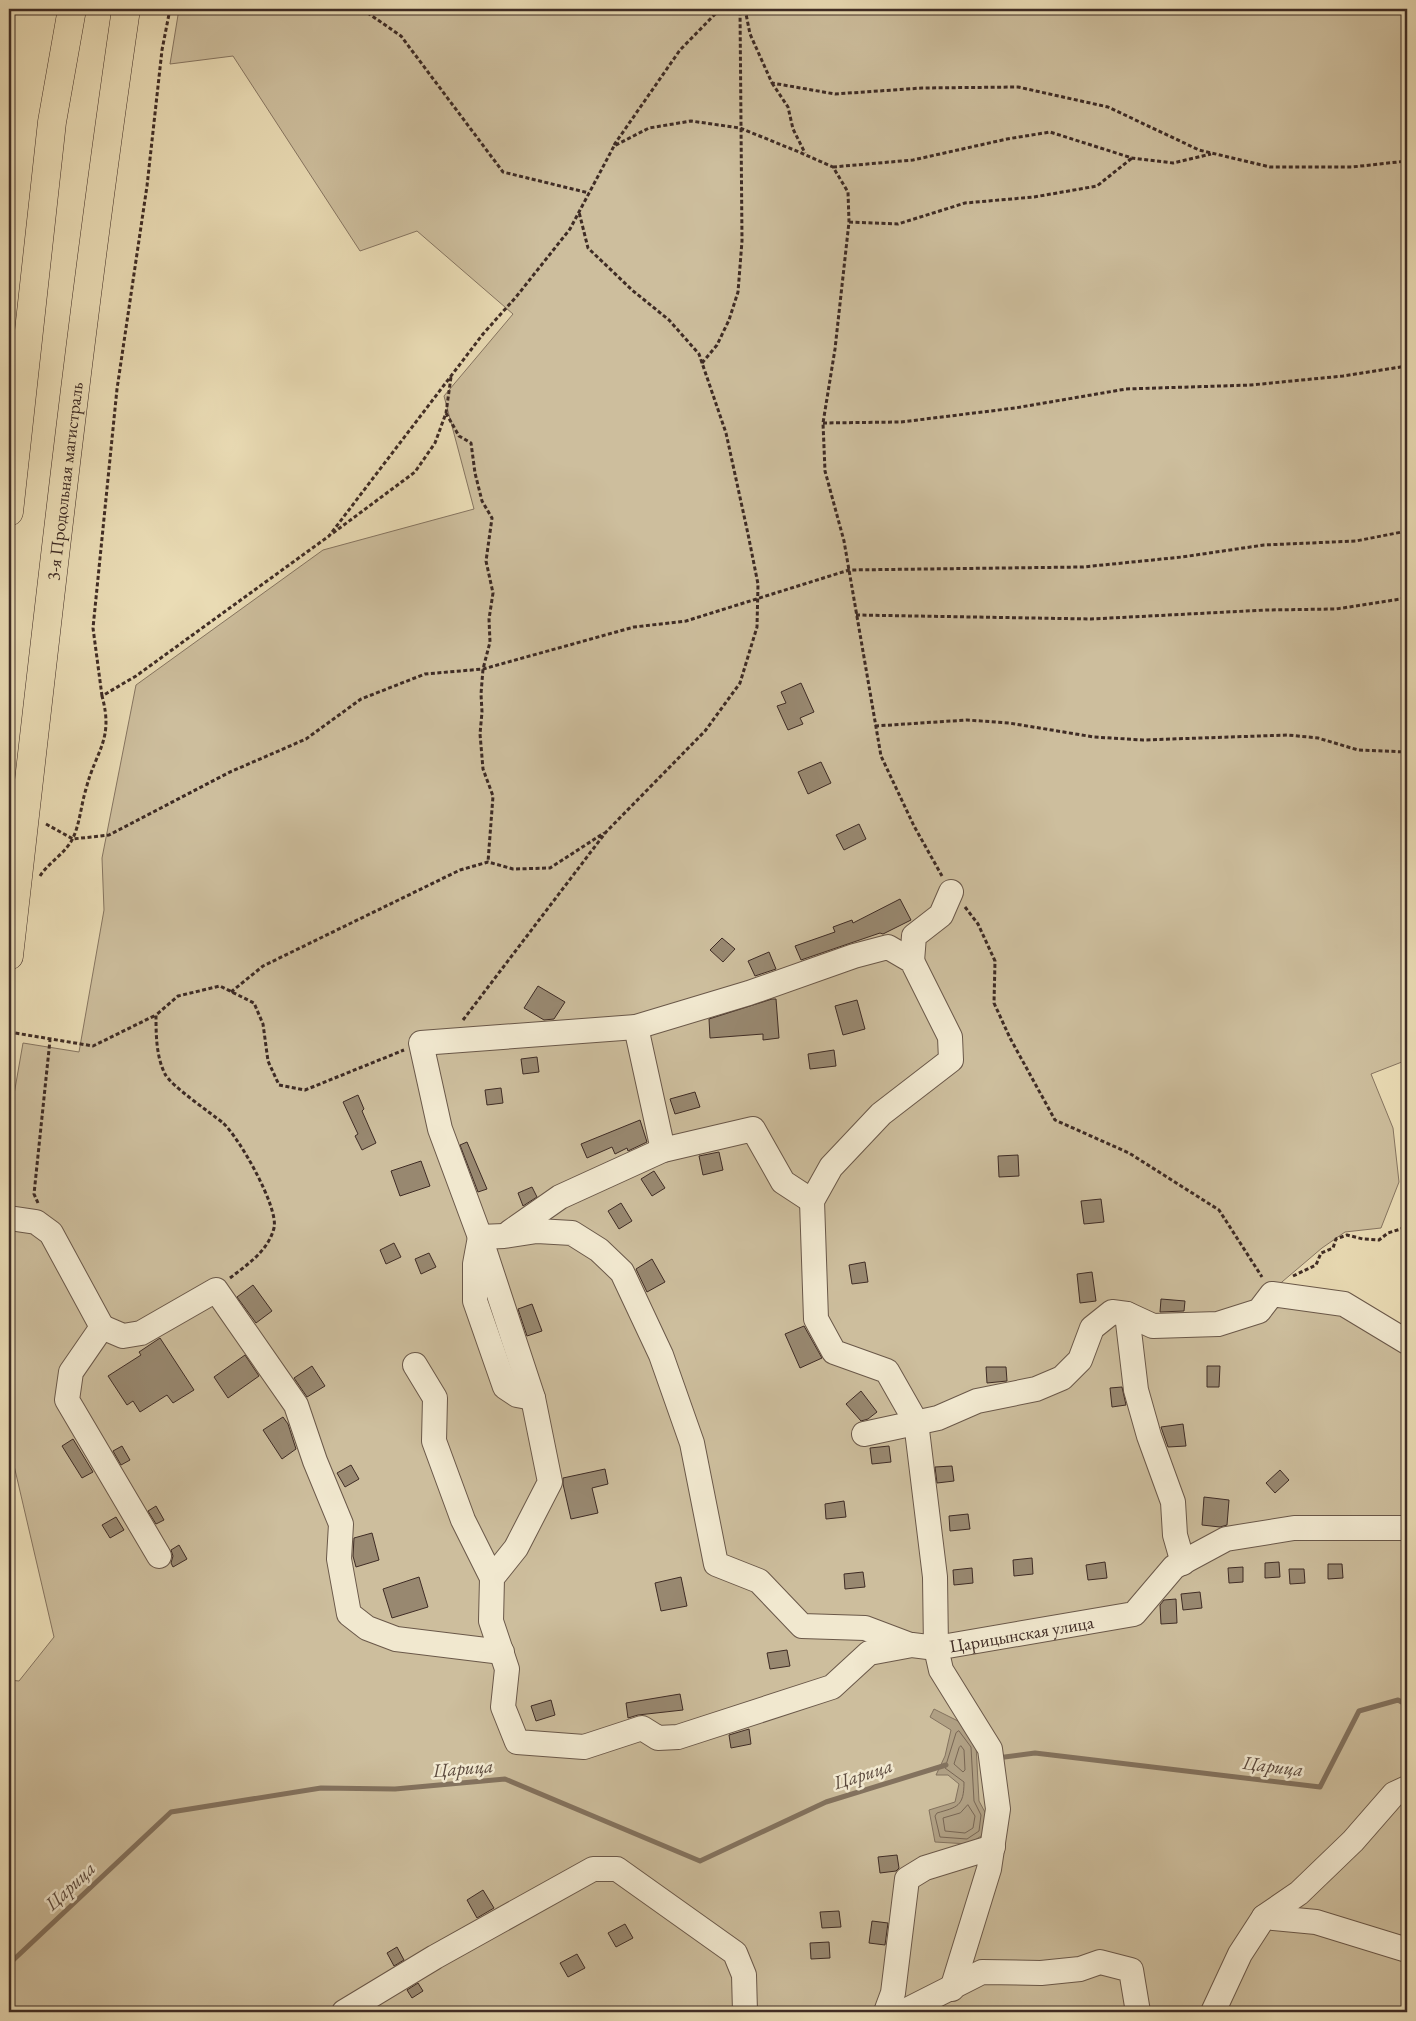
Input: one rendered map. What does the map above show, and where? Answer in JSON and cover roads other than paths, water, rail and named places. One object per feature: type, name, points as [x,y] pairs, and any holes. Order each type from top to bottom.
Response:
[{"type":"highway","points":[[9,512],[52,122],[72,9]]},
{"type":"highway","name":"3-я Продольная магистраль","points":[[12,962],[26,813],[72,420],[126,9]]},
{"type":"lane","points":[[480,1237],[504,1236],[537,1231],[572,1233],[599,1250],[622,1272],[661,1355],[692,1443],[716,1564],[759,1581],[802,1626],[866,1628],[912,1645],[936,1648],[935,1577],[916,1422],[886,1371],[834,1352],[816,1319],[812,1201],[831,1167],[881,1114],[951,1060],[950,1037],[912,961],[914,936],[941,915],[951,892]]},
{"type":"lane","points":[[492,1578],[516,1548],[550,1482],[533,1398],[480,1237],[440,1129],[421,1043],[636,1027],[749,993],[854,956],[888,947],[912,961]]},
{"type":"lane","points":[[636,1027],[663,1150]]},
{"type":"lane","points":[[504,1236],[560,1197],[663,1150],[753,1129],[782,1182],[812,1201]]},
{"type":"lane","points":[[9,1218],[36,1222],[51,1233],[102,1327],[123,1336],[141,1333],[216,1290],[296,1405],[315,1461],[341,1524],[339,1559],[349,1614],[367,1628],[396,1639],[502,1652]]},
{"type":"lane","points":[[864,1434],[938,1418],[978,1401],[1036,1389],[1062,1378],[1080,1360],[1092,1328],[1112,1312],[1127,1314],[1153,1326],[1218,1324],[1259,1311],[1272,1294],[1344,1304],[1407,1342]]},
{"type":"lane","points":[[1127,1314],[1136,1390],[1149,1436],[1173,1502],[1175,1535],[1183,1563]]},
{"type":"lane","points":[[102,1327],[71,1372],[67,1400],[159,1556]]},
{"type":"lane","points":[[415,1365],[435,1398],[434,1441],[463,1520],[492,1578],[491,1621],[508,1669],[503,1707],[517,1742],[584,1747],[642,1728],[658,1738],[678,1736],[832,1687],[869,1653],[912,1645]]},
{"type":"lane","name":"Царицынская улица","points":[[952,1988],[989,1869],[998,1809],[990,1749],[942,1670],[936,1648],[1134,1614],[1174,1568],[1226,1539],[1294,1528],[1407,1528]]},
{"type":"lane","points":[[1213,2012],[1240,1954],[1264,1916],[1299,1893],[1353,1840],[1394,1794],[1407,1788]]},
{"type":"lane","points":[[886,2012],[893,1993],[908,1879],[925,1868],[993,1847]]},
{"type":"lane","points":[[344,2012],[435,1956],[593,1869],[617,1869],[735,1953],[744,1975],[745,2012]]},
{"type":"lane","points":[[1264,1916],[1316,1922],[1407,1950]]},
{"type":"lane","points":[[902,2012],[936,2005],[952,1988],[982,1972],[1041,1973],[1080,1969],[1100,1962],[1131,1970],[1138,2012]]},
{"type":"water","points":[[934,1709],[958,1721],[976,1745],[979,1801],[986,1814],[984,1834],[969,1844],[935,1842],[929,1810],[955,1802],[959,1784],[948,1775],[936,1775],[945,1756],[951,1730],[930,1717]]},
{"type":"waterway","name":"Царица","points":[[997,1758],[1035,1753],[1320,1787],[1359,1711],[1398,1700],[1407,1705]]},
{"type":"waterway","name":"Царица","points":[[9,1964],[171,1812],[321,1788],[395,1789],[505,1779],[700,1861],[826,1802],[946,1765]]}]
